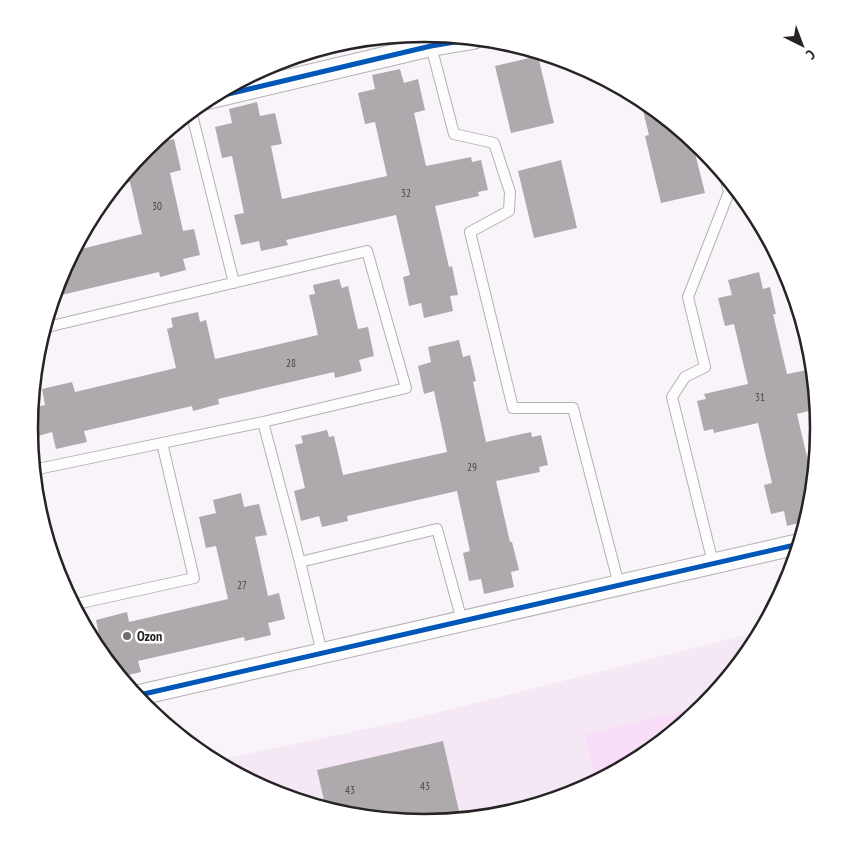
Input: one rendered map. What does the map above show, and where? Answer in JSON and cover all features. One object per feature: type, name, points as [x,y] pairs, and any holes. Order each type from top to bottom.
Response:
[{"type":"street","points":[[233,93],[449,43]]},
{"type":"street","points":[[144,694],[791,546]]},
{"type":"lane","points":[[431,46],[454,134],[494,143],[510,192],[509,211],[470,232],[513,408],[573,408],[619,585]]},
{"type":"lane","points":[[193,119],[234,283]]},
{"type":"lane","points":[[714,563],[672,397],[685,377],[705,367],[688,297],[730,195]]},
{"type":"lane","points":[[40,469],[263,422],[406,388],[367,251],[52,326]]},
{"type":"lane","points":[[263,422],[322,654]]},
{"type":"lane","points":[[79,603],[194,578],[162,443]]},
{"type":"lane","points":[[300,562],[437,529],[462,621]]},
{"type":"shaded area","points":[[750,634],[714,683],[678,719],[638,749],[594,775],[571,785],[548,794],[499,807],[449,814],[398,814],[348,807],[299,794],[253,775],[224,759],[400,722]]},
{"type":"shaded area","points":[[687,710],[658,735],[638,749],[594,775],[585,734]]},
{"type":"building","points":[[530,58],[539,61],[554,123],[511,133],[495,66]]},
{"type":"building","points":[[400,69],[404,83],[418,79],[425,110],[414,113],[426,166],[471,157],[472,162],[481,160],[488,190],[478,192],[479,196],[435,206],[449,267],[452,266],[458,295],[450,296],[453,311],[424,318],[421,303],[409,306],[403,277],[410,275],[396,215],[286,240],[288,245],[261,251],[259,241],[241,245],[234,215],[244,213],[232,156],[222,158],[215,127],[232,123],[229,109],[257,102],[260,116],[275,113],[282,144],[271,146],[282,199],[387,176],[375,122],[365,124],[358,93],[375,89],[372,75]]},
{"type":"building","points":[[643,112],[678,138],[696,156],[705,193],[661,203],[645,136],[649,135]]},
{"type":"building","points":[[174,139],[181,170],[170,173],[183,231],[194,229],[200,255],[183,259],[186,270],[160,277],[159,272],[62,295],[82,249],[142,234],[130,182],[126,183],[166,141]]},
{"type":"building","points":[[561,160],[577,228],[534,238],[518,171]]},
{"type":"building","points":[[759,272],[763,289],[770,287],[776,314],[773,314],[787,374],[805,370],[809,411],[797,414],[808,462],[797,523],[787,526],[784,511],[771,514],[764,485],[772,483],[758,423],[714,433],[713,429],[704,431],[697,401],[706,399],[704,394],[748,384],[734,324],[725,326],[718,298],[732,295],[728,280]]},
{"type":"building","points":[[339,279],[342,288],[348,286],[358,329],[368,327],[374,356],[359,360],[362,371],[335,378],[334,372],[218,399],[219,404],[193,411],[192,406],[84,431],[87,442],[56,449],[52,432],[38,436],[38,406],[45,405],[42,389],[72,382],[75,392],[176,368],[167,329],[173,327],[171,318],[198,312],[200,322],[206,320],[215,359],[318,335],[309,295],[315,294],[313,285]]},
{"type":"building","points":[[459,340],[463,357],[470,355],[476,381],[473,382],[486,442],[531,432],[532,437],[541,435],[548,465],[539,467],[540,472],[496,481],[510,542],[512,542],[519,570],[511,572],[514,587],[484,594],[481,579],[469,581],[463,553],[470,551],[457,491],[347,516],[348,521],[322,527],[319,516],[301,521],[294,491],[305,488],[295,445],[303,443],[301,436],[327,430],[329,437],[334,436],[343,475],[447,452],[434,391],[424,394],[418,366],[431,362],[428,347]]},
{"type":"building","points":[[241,493],[244,507],[259,504],[267,535],[255,537],[268,596],[279,593],[285,619],[268,623],[271,635],[245,641],[244,637],[138,661],[141,672],[127,675],[98,635],[96,620],[127,612],[129,622],[228,599],[216,546],[206,548],[199,517],[216,513],[213,500]]},
{"type":"building","points":[[443,741],[459,813],[398,814],[348,807],[324,801],[317,770]]},
{"type":"cycle path","points":[[233,93],[449,43]]},
{"type":"cycle path","points":[[144,694],[791,546]]},
{"type":"place","name":"Ozon","points":[[127,636]]}]
